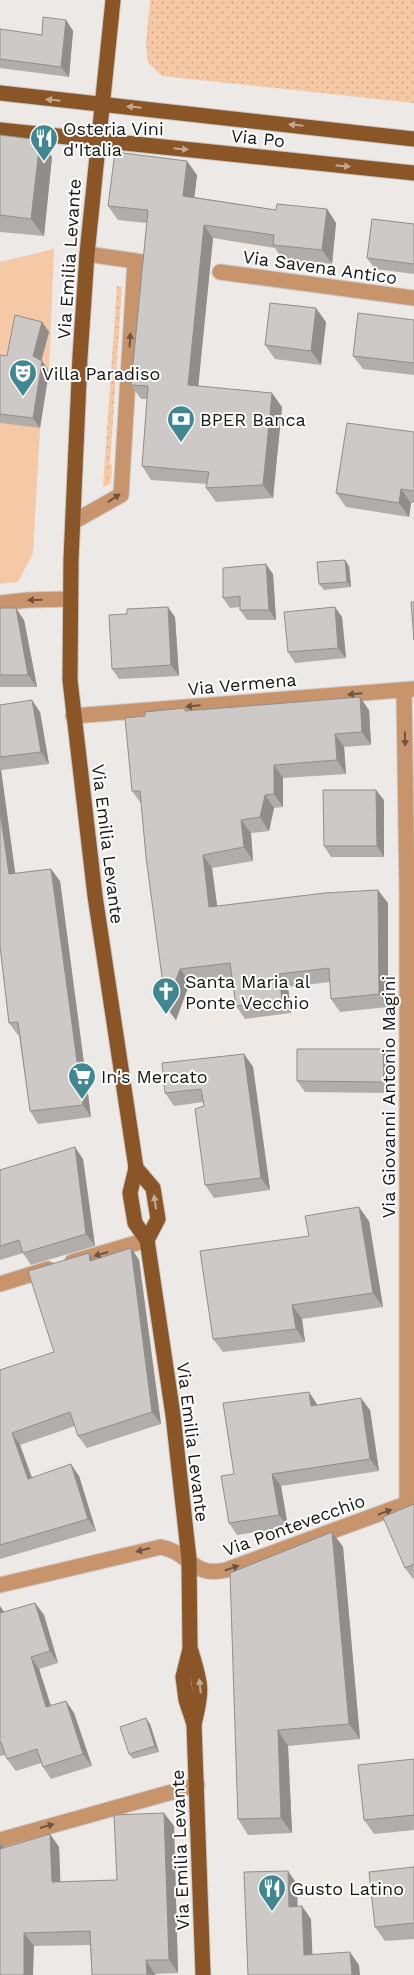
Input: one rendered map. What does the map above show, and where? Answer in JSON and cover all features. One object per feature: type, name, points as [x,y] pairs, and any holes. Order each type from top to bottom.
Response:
[{"type":"main road","name":"Via Emilia Levante","points":[[113,0],[87,254],[72,522],[70,680],[95,896],[136,1168],[130,1193],[135,1223],[147,1240],[173,1415],[189,1559],[190,1649],[201,1689],[201,1699],[194,1724],[203,1975]]},
{"type":"main road","name":"Via Po","points":[[0,93],[414,138]]},
{"type":"main road","name":"Via Po","points":[[0,130],[414,173]]},
{"type":"main road","points":[[136,1168],[153,1188],[158,1219],[147,1240]]},
{"type":"street","points":[[72,522],[121,495],[139,261],[87,254]]},
{"type":"street","name":"Via Savena Antico","points":[[220,272],[414,298]]},
{"type":"street","points":[[0,603],[70,598]]},
{"type":"street","name":"Via Vermena","points":[[73,716],[409,689]]},
{"type":"street","name":"Via Giovanni Antonio Magini","points":[[409,689],[411,1503]]},
{"type":"street","points":[[0,1284],[147,1240]]},
{"type":"street","name":"Via Pontevecchio","points":[[0,1585],[151,1548],[169,1548],[189,1559],[193,1566],[202,1571],[213,1573],[226,1570],[411,1503]]},
{"type":"street","points":[[0,1840],[197,1785]]},
{"type":"shaded area","points":[[150,0],[414,0],[414,103],[162,76],[148,63],[146,44]]},
{"type":"shaded area","points":[[54,249],[49,371],[0,365],[0,262]]},
{"type":"shaded area","points":[[117,286],[122,287],[110,464],[112,465],[111,483],[103,487]]},
{"type":"shaded area","points":[[0,423],[40,428],[33,553],[18,582],[0,584]]},
{"type":"building","points":[[43,17],[66,20],[61,67],[0,59],[0,29],[42,35]]},
{"type":"building","points":[[0,135],[40,140],[31,219],[0,215]]},
{"type":"building","points":[[115,152],[187,161],[183,196],[276,210],[277,204],[327,209],[322,250],[273,245],[274,235],[204,225],[188,385],[272,393],[263,485],[206,488],[209,472],[142,466],[148,386],[131,385],[148,210],[108,206]]},
{"type":"building","points":[[372,219],[414,224],[414,264],[367,258]]},
{"type":"building","points":[[270,303],[316,308],[311,351],[265,345]]},
{"type":"building","points":[[358,313],[414,320],[414,363],[353,356]]},
{"type":"building","points":[[15,315],[42,322],[33,356],[42,361],[33,418],[0,414],[0,355],[7,356]]},
{"type":"building","points":[[347,423],[414,432],[414,491],[401,489],[399,503],[336,493]]},
{"type":"building","points":[[345,560],[347,582],[319,584],[317,562]]},
{"type":"building","points":[[266,564],[269,610],[240,610],[240,596],[223,598],[223,568]]},
{"type":"building","points":[[411,602],[414,602],[414,640]]},
{"type":"building","points":[[168,607],[171,665],[112,669],[109,615],[127,614],[127,609]]},
{"type":"building","points":[[335,607],[338,648],[288,652],[284,612]]},
{"type":"building","points":[[0,608],[16,608],[28,675],[0,675]]},
{"type":"building","points":[[360,697],[362,732],[335,734],[337,760],[274,765],[274,794],[265,795],[260,817],[241,820],[244,847],[203,855],[209,907],[325,893],[378,890],[379,994],[331,999],[329,968],[279,974],[282,1000],[236,1006],[230,963],[180,969],[166,1007],[146,857],[140,791],[132,791],[125,718],[145,716],[145,712],[185,708],[185,711]]},
{"type":"building","points":[[32,700],[41,752],[0,757],[0,705]]},
{"type":"building","points":[[323,790],[376,790],[377,846],[324,846]]},
{"type":"building","points":[[0,811],[9,874],[51,869],[83,1105],[30,1111],[18,1022],[9,1023],[0,946]]},
{"type":"building","points":[[297,1049],[383,1049],[384,1082],[297,1081]]},
{"type":"building","points":[[244,1054],[261,1178],[205,1185],[195,1109],[204,1106],[201,1089],[165,1093],[162,1063]]},
{"type":"building","points":[[75,1147],[86,1234],[23,1253],[19,1240],[0,1246],[0,1170]]},
{"type":"building","points":[[359,1207],[373,1293],[292,1305],[296,1329],[213,1339],[200,1251],[309,1236],[305,1216]]},
{"type":"building","points":[[131,1248],[152,1412],[78,1436],[70,1412],[12,1433],[28,1479],[71,1464],[88,1519],[0,1545],[0,1370],[54,1352],[28,1271],[89,1253],[90,1261]]},
{"type":"building","points":[[309,1392],[311,1406],[361,1398],[370,1459],[272,1474],[279,1515],[229,1523],[221,1476],[234,1474],[223,1403]]},
{"type":"building","points":[[414,1504],[414,1564],[405,1568],[383,1517]]},
{"type":"building","points":[[332,1532],[349,1724],[278,1730],[281,1818],[238,1819],[230,1573]]},
{"type":"building","points":[[35,1603],[50,1651],[31,1657],[46,1707],[66,1701],[83,1754],[43,1767],[37,1749],[7,1759],[0,1742],[0,1613]]},
{"type":"building","points":[[146,1718],[155,1746],[129,1754],[120,1727]]},
{"type":"building","points":[[414,1759],[414,1815],[364,1820],[358,1765]]},
{"type":"building","points":[[164,1813],[169,1960],[146,1960],[147,1975],[92,1975],[90,1931],[24,1933],[24,1975],[0,1975],[0,1849],[50,1834],[52,1882],[117,1880],[114,1815]]},
{"type":"building","points":[[414,1867],[414,1923],[375,1927],[369,1872]]},
{"type":"building","points":[[288,1871],[289,1907],[302,1906],[304,1955],[350,1952],[352,1975],[248,1975],[244,1872]]},
{"type":"place","name":"Osteria Vini d'Italia","points":[[44,162]]},
{"type":"place","name":"Villa Paradiso","points":[[23,397]]},
{"type":"place","name":"BPER Banca","points":[[181,443]]},
{"type":"place","name":"Santa Maria al Ponte Vecchio","points":[[166,1015]]},
{"type":"place","name":"In's Mercato","points":[[82,1100]]},
{"type":"place","name":"Gusto Latino","points":[[272,1912]]}]
